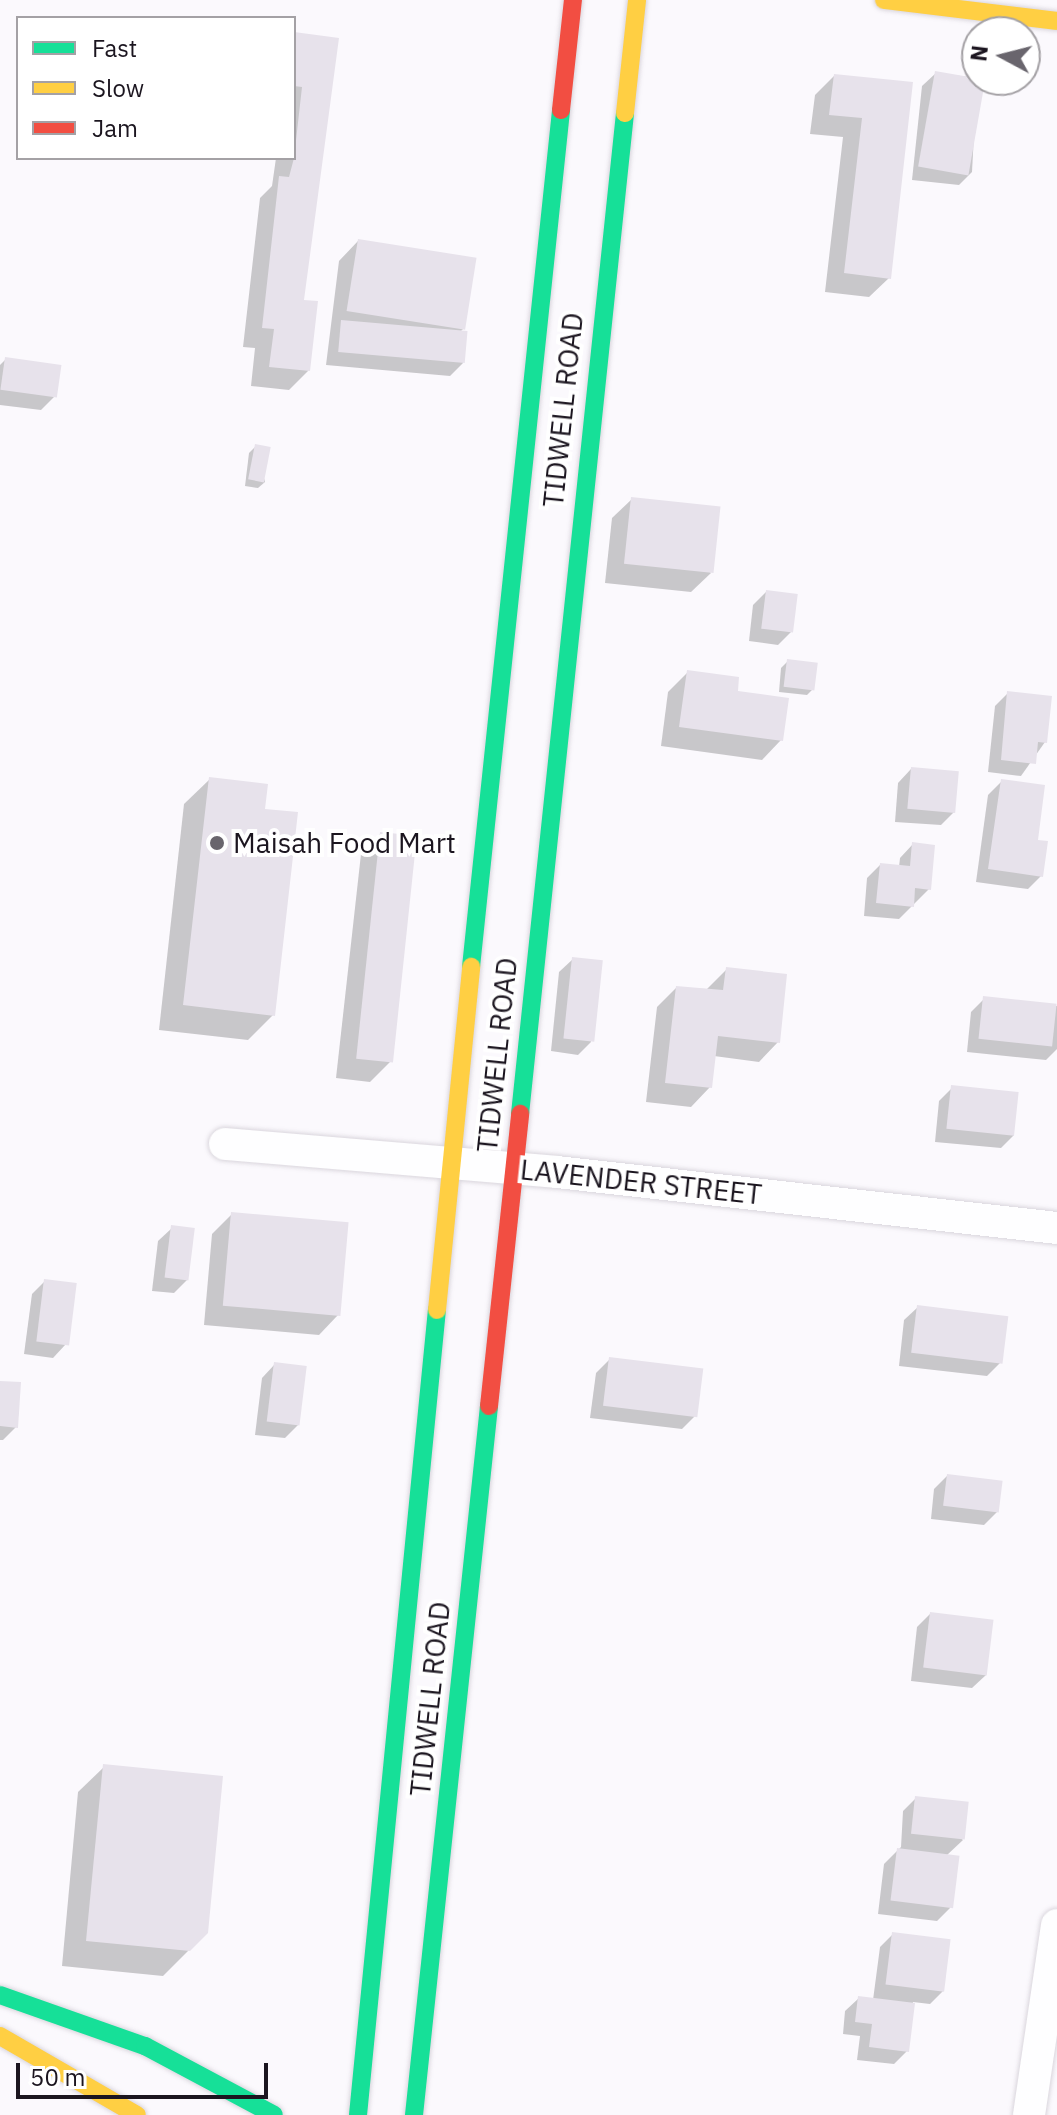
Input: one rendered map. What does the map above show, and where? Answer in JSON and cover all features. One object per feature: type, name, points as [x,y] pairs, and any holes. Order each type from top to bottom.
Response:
[{"type":"main road","name":"TIDWELL ROAD","points":[[358,2115],[418,1582],[451,1162],[523,546],[573,0]]},
{"type":"main road","name":"TIDWELL ROAD","points":[[414,2115],[462,1585],[513,1168],[568,550],[637,0]]},
{"type":"main road","points":[[884,0],[1057,21]]},
{"type":"main road","points":[[0,1995],[145,2046],[274,2115]]},
{"type":"main road","points":[[0,2036],[137,2115]]},
{"type":"street","name":"LAVENDER STREET","points":[[225,1144],[513,1168],[1057,1228]]},
{"type":"street","points":[[1029,2115],[1057,1925]]},
{"type":"building","points":[[296,32],[339,38],[304,300],[318,301],[310,371],[269,367],[274,329],[262,328],[279,176],[289,177],[296,160],[302,87],[296,86]]},
{"type":"building","points":[[935,71],[961,76],[961,96],[982,96],[968,175],[918,167]]},
{"type":"building","points":[[834,74],[913,82],[891,279],[844,273],[862,118],[829,115]]},
{"type":"building","points":[[358,239],[477,258],[465,330],[347,311]]},
{"type":"building","points":[[341,320],[468,331],[465,363],[338,352]]},
{"type":"building","points":[[5,357],[61,365],[57,398],[0,390]]},
{"type":"building","points":[[255,444],[271,447],[264,482],[248,479]]},
{"type":"building","points":[[631,497],[721,506],[714,573],[624,564]]},
{"type":"building","points":[[766,590],[798,594],[793,633],[761,629]]},
{"type":"building","points":[[787,659],[818,663],[814,691],[784,687]]},
{"type":"building","points":[[687,670],[739,677],[738,691],[789,698],[783,741],[679,727]]},
{"type":"building","points":[[1007,691],[1052,696],[1047,743],[1038,742],[1036,764],[1001,760]]},
{"type":"building","points":[[911,767],[959,771],[955,813],[907,809]]},
{"type":"building","points":[[209,777],[268,784],[265,809],[298,812],[275,1016],[183,1005]]},
{"type":"building","points":[[1001,779],[1045,785],[1038,840],[1048,841],[1043,877],[988,869]]},
{"type":"building","points":[[380,832],[417,836],[393,1063],[356,1059]]},
{"type":"building","points":[[912,842],[935,845],[931,890],[915,888],[914,907],[876,903],[880,863],[910,866]]},
{"type":"building","points":[[572,957],[603,960],[594,1042],[563,1039]]},
{"type":"building","points":[[726,967],[787,974],[780,1043],[718,1036],[712,1088],[665,1083],[676,986],[723,990]]},
{"type":"building","points":[[983,996],[1057,1004],[1052,1046],[979,1039]]},
{"type":"building","points":[[951,1085],[1019,1092],[1014,1136],[946,1129]]},
{"type":"building","points":[[231,1212],[349,1222],[340,1316],[223,1306]]},
{"type":"building","points":[[171,1225],[195,1228],[188,1281],[165,1278]]},
{"type":"building","points":[[44,1279],[77,1283],[69,1346],[36,1342]]},
{"type":"building","points":[[917,1305],[1008,1316],[1002,1364],[911,1353]]},
{"type":"building","points":[[609,1357],[703,1369],[697,1417],[603,1406]]},
{"type":"building","points":[[274,1362],[307,1366],[299,1426],[267,1422]]},
{"type":"building","points":[[0,1381],[21,1382],[18,1428],[0,1426]]},
{"type":"building","points":[[947,1474],[1003,1481],[999,1513],[943,1506]]},
{"type":"building","points":[[930,1612],[994,1620],[987,1675],[923,1668]]},
{"type":"building","points":[[103,1764],[223,1776],[208,1933],[190,1951],[86,1941]]},
{"type":"building","points":[[915,1796],[969,1802],[965,1839],[911,1834]]},
{"type":"building","points":[[897,1848],[960,1856],[953,1908],[891,1901]]},
{"type":"building","points":[[892,1932],[951,1939],[944,1992],[886,1985]]},
{"type":"building","points":[[858,1996],[915,2003],[909,2052],[869,2047],[872,2024],[855,2022]]},
{"type":"traffic: fast","points":[[471,967],[561,110]]},
{"type":"traffic: fast","points":[[520,1114],[625,113]]},
{"type":"traffic: fast","points":[[358,2115],[437,1310]]},
{"type":"traffic: fast","points":[[414,2115],[489,1406]]},
{"type":"traffic: fast","points":[[0,1995],[145,2046],[274,2115]]},
{"type":"traffic: slow","points":[[625,113],[637,0]]},
{"type":"traffic: slow","points":[[884,0],[1057,21]]},
{"type":"traffic: slow","points":[[437,1310],[471,967]]},
{"type":"traffic: slow","points":[[0,2036],[137,2115]]},
{"type":"traffic: jam","points":[[561,110],[573,0]]},
{"type":"traffic: jam","points":[[489,1406],[520,1114]]},
{"type":"place","name":"Maisah Food Mart","points":[[217,843]]}]
